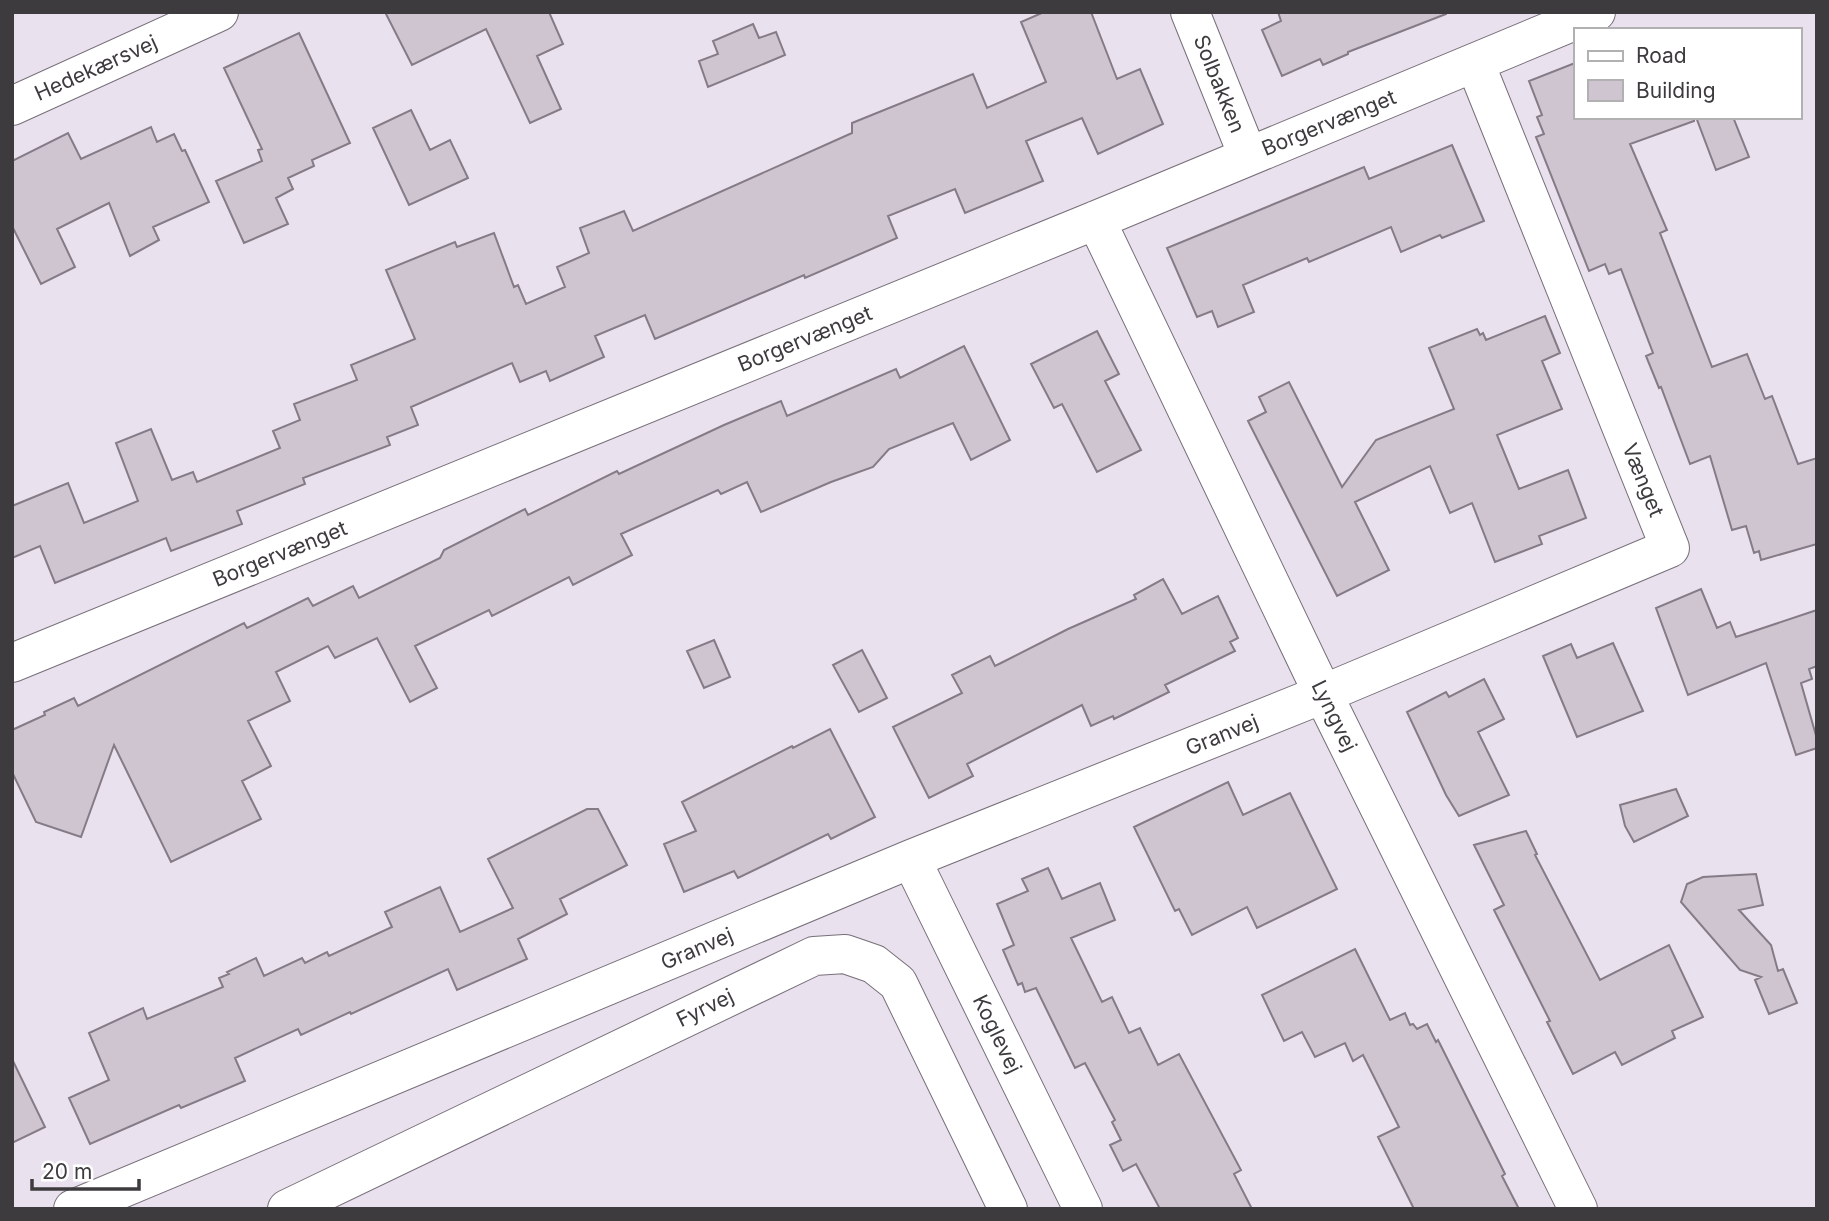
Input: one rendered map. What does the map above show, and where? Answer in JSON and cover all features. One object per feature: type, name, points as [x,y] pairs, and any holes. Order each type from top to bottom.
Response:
[{"type":"street","name":"Hedekærsvej","points":[[12,106],[219,12]]},
{"type":"street","name":"Solbakken","points":[[1189,12],[1248,156]]},
{"type":"street","name":"Borgervænget","points":[[12,663],[1096,220],[1596,12]]},
{"type":"street","name":"Vænget","points":[[1323,694],[1670,548],[1475,64]]},
{"type":"street","name":"Lyngvej","points":[[1096,220],[1323,694],[1578,1209]]},
{"type":"street","name":"Granvej","points":[[73,1209],[911,859],[1323,694]]},
{"type":"street","name":"Koglevej","points":[[911,859],[1083,1209]]},
{"type":"street","name":"Fyrvej","points":[[287,1209],[814,956],[845,954],[874,964],[898,983],[1008,1209]]},
{"type":"building","points":[[385,12],[549,12],[563,44],[537,56],[561,109],[530,123],[486,29],[412,65]]},
{"type":"building","points":[[1044,12],[1091,12],[1117,79],[1140,69],[1163,124],[1098,154],[1082,118],[1026,141],[1043,181],[965,213],[955,189],[888,216],[897,238],[655,339],[645,315],[595,336],[604,357],[550,381],[546,371],[520,382],[512,363],[411,407],[418,425],[387,437],[390,445],[303,478],[305,484],[237,511],[242,524],[171,551],[166,538],[55,583],[40,546],[12,558],[12,506],[68,483],[84,523],[138,501],[116,443],[151,429],[172,480],[193,472],[197,482],[280,448],[273,431],[300,420],[294,404],[357,380],[351,365],[415,339],[386,270],[455,242],[457,247],[494,233],[514,287],[518,285],[526,304],[565,287],[557,267],[589,253],[580,228],[624,211],[633,231],[852,133],[852,123],[973,74],[987,108],[1046,82],[1021,22]]},
{"type":"building","points":[[1278,12],[1446,14],[1348,52],[1323,65],[1320,59],[1282,76],[1262,30],[1281,21]]},
{"type":"building","points":[[753,24],[759,38],[776,32],[785,55],[708,87],[699,61],[718,54],[713,41]]},
{"type":"building","points":[[299,33],[350,143],[312,160],[314,166],[288,178],[293,189],[276,198],[288,224],[244,243],[216,181],[262,161],[258,150],[262,149],[224,68]]},
{"type":"building","points":[[1574,63],[1574,119],[1694,119],[1630,144],[1667,230],[1660,233],[1712,367],[1747,354],[1765,399],[1772,396],[1798,464],[1817,458],[1817,544],[1761,560],[1759,551],[1754,553],[1746,526],[1732,530],[1710,456],[1690,464],[1661,387],[1659,388],[1646,356],[1653,353],[1621,269],[1609,274],[1605,264],[1589,271],[1536,137],[1544,134],[1537,117],[1542,115],[1529,81]]},
{"type":"building","points":[[411,110],[430,150],[450,140],[468,178],[409,205],[373,128]]},
{"type":"building","points":[[1697,119],[1734,119],[1749,157],[1716,170]]},
{"type":"building","points":[[151,127],[157,142],[174,134],[182,151],[185,150],[209,202],[153,227],[159,240],[130,256],[109,203],[57,229],[75,267],[41,284],[12,226],[12,161],[68,133],[81,159]]},
{"type":"building","points":[[1452,145],[1484,221],[1442,238],[1440,235],[1401,252],[1391,227],[1309,262],[1307,258],[1243,285],[1254,312],[1218,327],[1212,311],[1197,317],[1167,248],[1364,167],[1369,179]]},
{"type":"building","points":[[1545,316],[1560,353],[1542,361],[1562,409],[1497,435],[1519,489],[1568,470],[1586,518],[1539,536],[1542,544],[1495,562],[1472,503],[1450,513],[1430,466],[1355,502],[1389,570],[1337,596],[1248,421],[1266,412],[1259,397],[1289,382],[1342,487],[1376,440],[1454,409],[1429,348],[1477,329],[1480,335],[1483,333],[1486,340]]},
{"type":"building","points":[[1097,331],[1119,374],[1105,381],[1141,450],[1097,472],[1062,404],[1054,408],[1031,364]]},
{"type":"building","points":[[964,346],[1010,440],[971,460],[953,423],[889,449],[873,467],[761,512],[747,482],[721,494],[718,490],[621,534],[632,555],[573,585],[569,577],[492,616],[489,610],[415,646],[437,688],[410,702],[377,638],[335,658],[328,646],[276,672],[290,701],[248,721],[271,766],[242,781],[261,819],[171,862],[114,745],[81,837],[36,822],[12,772],[12,730],[74,698],[78,706],[244,623],[247,628],[308,598],[313,606],[353,586],[359,598],[440,558],[444,550],[525,509],[528,515],[617,471],[619,474],[781,401],[787,416],[896,369],[900,378]]},
{"type":"building","points":[[1163,579],[1182,614],[1218,596],[1238,638],[1230,642],[1235,651],[1165,685],[1169,692],[1114,719],[1113,716],[1091,726],[1082,705],[967,764],[973,776],[929,798],[893,727],[962,693],[952,675],[990,656],[995,666],[1136,599],[1134,595]]},
{"type":"building","points":[[1701,589],[1717,628],[1730,622],[1736,637],[1817,610],[1817,666],[1809,669],[1812,679],[1801,683],[1817,739],[1817,748],[1796,755],[1766,663],[1688,695],[1656,608]]},
{"type":"building","points":[[714,640],[730,677],[704,688],[687,651]]},
{"type":"building","points":[[1613,643],[1643,711],[1577,737],[1543,656],[1571,644],[1577,658]]},
{"type":"building","points":[[862,650],[887,698],[859,712],[833,665]]},
{"type":"building","points":[[1484,679],[1504,719],[1478,732],[1509,795],[1459,816],[1446,795],[1407,712],[1446,692],[1449,697]]},
{"type":"building","points":[[830,729],[875,817],[831,839],[828,834],[738,878],[734,871],[684,892],[664,844],[696,831],[682,802]]},
{"type":"building","points":[[1228,782],[1243,815],[1290,793],[1337,889],[1257,928],[1247,907],[1192,935],[1179,909],[1175,911],[1134,827]]},
{"type":"building","points":[[1676,789],[1688,816],[1634,842],[1625,826],[1620,805]]},
{"type":"building","points":[[587,809],[598,809],[627,865],[560,899],[567,914],[518,939],[527,959],[457,990],[448,969],[301,1035],[298,1029],[235,1058],[245,1081],[181,1108],[179,1105],[90,1144],[69,1098],[109,1080],[89,1033],[143,1008],[147,1019],[223,987],[219,978],[256,958],[264,976],[302,958],[305,963],[327,952],[329,956],[392,927],[385,912],[440,887],[460,932],[513,908],[488,859]]},
{"type":"building","points":[[1526,831],[1537,854],[1535,855],[1600,980],[1669,945],[1703,1017],[1672,1031],[1675,1038],[1622,1065],[1615,1052],[1573,1074],[1547,1022],[1550,1021],[1494,910],[1504,905],[1474,845]]},
{"type":"building","points":[[1048,868],[1062,899],[1100,883],[1115,920],[1071,938],[1102,1002],[1112,997],[1129,1033],[1140,1028],[1158,1065],[1179,1054],[1241,1170],[1234,1174],[1252,1209],[1160,1209],[1136,1164],[1123,1171],[1110,1145],[1121,1140],[1112,1122],[1115,1120],[1085,1063],[1075,1068],[1036,988],[1025,992],[1022,983],[1018,985],[1003,950],[1014,945],[997,904],[1028,891],[1022,879]]},
{"type":"building","points":[[1756,874],[1763,905],[1739,910],[1771,945],[1778,971],[1783,969],[1797,1003],[1769,1014],[1755,980],[1761,977],[1740,970],[1681,902],[1687,884],[1703,877]]},
{"type":"building","points":[[1355,949],[1390,1020],[1405,1013],[1410,1025],[1413,1024],[1417,1029],[1427,1024],[1436,1042],[1438,1040],[1505,1174],[1502,1176],[1519,1209],[1414,1209],[1378,1137],[1399,1127],[1363,1055],[1353,1061],[1345,1043],[1315,1057],[1302,1032],[1284,1041],[1262,995]]},
{"type":"building","points":[[12,1059],[45,1127],[12,1143]]}]
